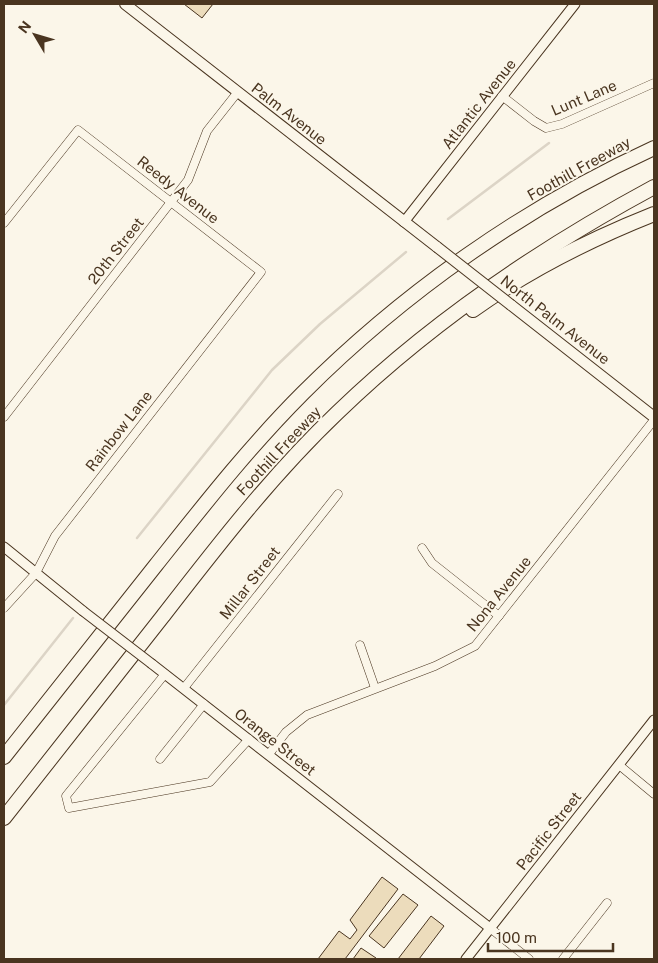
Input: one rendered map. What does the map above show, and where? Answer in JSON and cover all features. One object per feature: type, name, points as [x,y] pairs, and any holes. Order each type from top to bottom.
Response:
[{"type":"highway","points":[[610,168],[654,143]]},
{"type":"highway","name":"Foothill Freeway","points":[[4,757],[235,465],[304,392],[380,323],[436,278],[540,208],[610,168],[654,148]]},
{"type":"highway","name":"Foothill Freeway","points":[[4,818],[241,516],[337,412],[412,346],[519,266],[588,222],[654,187]]},
{"type":"highway","points":[[337,412],[425,344],[481,304],[587,243],[654,214]]},
{"type":"main road","name":"Palm Avenue","points":[[125,4],[437,247]]},
{"type":"main road","name":"North Palm Avenue","points":[[437,247],[654,419]]},
{"type":"street","name":"Atlantic Avenue","points":[[404,222],[575,4]]},
{"type":"street","name":"Lunt Lane","points":[[502,96],[546,128],[562,124],[654,83]]},
{"type":"street","name":"20th Street","points":[[4,418],[188,180],[208,131],[237,93]]},
{"type":"street","name":"Reedy Avenue","points":[[4,223],[78,130],[260,272]]},
{"type":"street","name":"Rainbow Lane","points":[[4,608],[36,573],[55,536],[260,272]]},
{"type":"street","name":"Nona Avenue","points":[[269,754],[286,732],[307,715],[457,657],[475,646],[654,419]]},
{"type":"street","name":"Millar Street","points":[[184,688],[338,494]]},
{"type":"street","name":"Orange Street","points":[[4,547],[83,611],[269,754],[529,959]]},
{"type":"street","points":[[422,548],[432,563],[499,616]]},
{"type":"street","points":[[360,646],[375,688]]},
{"type":"street","points":[[165,674],[66,796],[69,808],[210,782],[249,739]]},
{"type":"street","points":[[160,759],[204,704]]},
{"type":"street","name":"Pacific Street","points":[[466,959],[654,720]]},
{"type":"street","points":[[619,766],[654,794]]},
{"type":"street","points":[[563,959],[608,903]]},
{"type":"building","points":[[184,4],[213,4],[202,18]]},
{"type":"building","points":[[382,877],[398,889],[345,959],[318,959],[339,931],[350,939],[357,930],[350,920]]},
{"type":"building","points":[[403,894],[418,905],[384,948],[369,936]]},
{"type":"building","points":[[431,916],[444,926],[419,959],[398,959]]},
{"type":"building","points":[[361,948],[376,958],[353,959]]},
{"type":"waterway","points":[[448,219],[549,143]]},
{"type":"waterway","points":[[137,538],[272,370],[320,324],[406,252]]},
{"type":"waterway","points":[[4,705],[73,618]]}]
